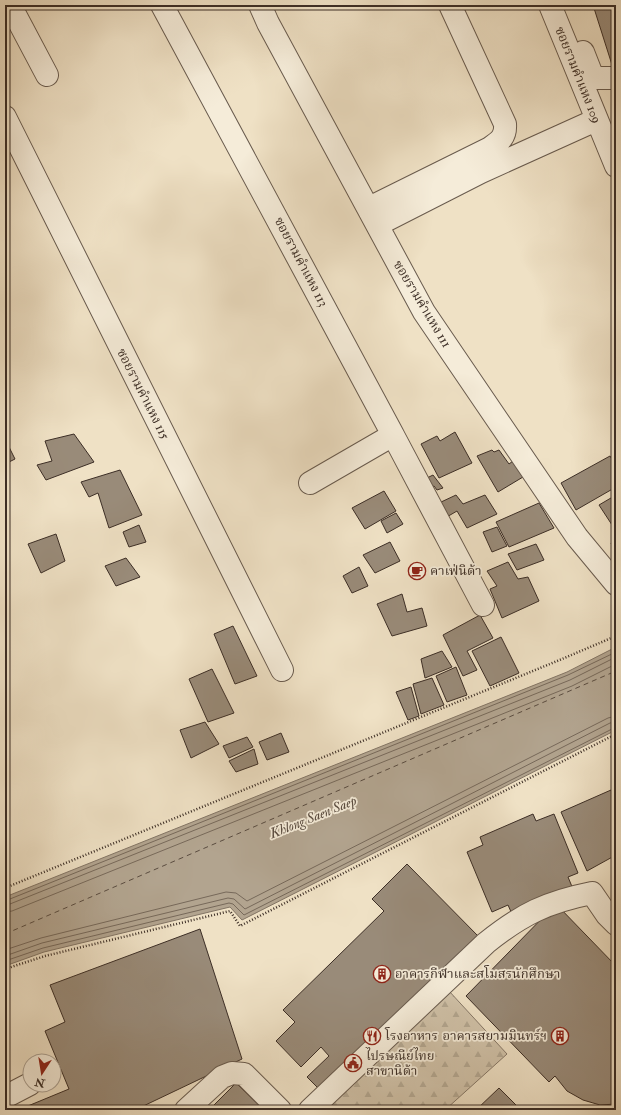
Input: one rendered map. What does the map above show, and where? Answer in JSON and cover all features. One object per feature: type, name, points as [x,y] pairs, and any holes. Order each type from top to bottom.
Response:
[{"type":"street","points":[[10,5],[47,74]]},
{"type":"street","name":"ซอยรามคำแหง 113","points":[[162,5],[483,605]]},
{"type":"street","name":"ซอยรามคำแหง 111","points":[[260,5],[377,215],[424,312],[577,537],[616,584]]},
{"type":"street","points":[[377,215],[490,148],[503,138],[506,130],[505,124],[450,5]]},
{"type":"street","name":"ซอยรามคำแหง 109","points":[[550,5],[616,166]]},
{"type":"street","points":[[563,5],[592,75],[598,79],[616,78]]},
{"type":"street","name":"ซอยรามคำแหง 115","points":[[5,117],[282,670]]},
{"type":"street","points":[[377,215],[481,172],[596,120]]},
{"type":"street","points":[[310,483],[393,435]]},
{"type":"street","points":[[310,1110],[486,943],[512,922],[540,908],[566,898],[592,893],[607,915],[616,924]]},
{"type":"street","points":[[186,1110],[222,1077],[232,1073],[244,1074],[280,1110]]},
{"type":"street","points":[[5,1097],[22,1088]]},
{"type":"path","points":[[5,888],[616,636]]},
{"type":"path","points":[[5,969],[45,956],[230,911],[240,926],[616,734]]},
{"type":"green space","points":[[449,991],[507,1054],[445,1110],[327,1110],[323,1105]]},
{"type":"water","name":"Khlong Saen Saep","points":[[616,647],[616,730],[242,920],[230,907],[44,952],[5,966],[5,897],[567,672]]},
{"type":"building","points":[[593,5],[616,5],[616,67],[613,68]]},
{"type":"building","points":[[455,432],[472,463],[439,478],[421,444],[437,436],[440,441]]},
{"type":"building","points":[[74,434],[94,462],[46,480],[37,465],[52,461],[45,441]]},
{"type":"building","points":[[5,439],[15,459],[5,464]]},
{"type":"building","points":[[492,450],[494,452],[499,450],[509,464],[513,461],[523,477],[498,492],[477,456]]},
{"type":"building","points":[[610,456],[616,466],[616,487],[576,510],[561,483]]},
{"type":"building","points":[[120,470],[142,515],[109,528],[98,493],[89,497],[81,482]]},
{"type":"building","points":[[433,475],[443,488],[437,490],[434,486],[430,488],[425,479]]},
{"type":"building","points":[[384,491],[396,511],[365,529],[352,508]]},
{"type":"building","points":[[456,495],[463,504],[485,495],[497,514],[467,528],[457,511],[445,518],[439,503]]},
{"type":"building","points":[[616,495],[616,527],[614,528],[599,505]]},
{"type":"building","points":[[539,503],[554,528],[509,547],[496,522]]},
{"type":"building","points":[[396,513],[403,524],[387,533],[381,521]]},
{"type":"building","points":[[139,525],[146,542],[129,547],[123,532]]},
{"type":"building","points":[[497,527],[507,546],[492,552],[483,532]]},
{"type":"building","points":[[56,534],[65,561],[41,573],[28,544]]},
{"type":"building","points":[[616,541],[616,555],[611,543]]},
{"type":"building","points":[[390,542],[400,561],[375,573],[363,555]]},
{"type":"building","points":[[536,544],[544,560],[517,570],[508,554]]},
{"type":"building","points":[[126,558],[140,577],[116,586],[105,566]]},
{"type":"building","points":[[508,562],[518,579],[528,577],[539,601],[502,618],[490,589],[497,586],[487,571]]},
{"type":"building","points":[[359,567],[368,586],[352,593],[343,576]]},
{"type":"building","points":[[402,594],[407,612],[422,608],[427,626],[392,636],[377,604]]},
{"type":"building","points":[[480,615],[493,638],[467,651],[477,670],[463,676],[443,635]]},
{"type":"building","points":[[233,626],[257,676],[235,684],[214,634]]},
{"type":"building","points":[[501,637],[519,673],[490,686],[472,651]]},
{"type":"building","points":[[442,651],[452,667],[425,678],[421,659]]},
{"type":"building","points":[[456,667],[467,695],[447,702],[436,676]]},
{"type":"building","points":[[212,669],[234,713],[208,722],[189,679]]},
{"type":"building","points":[[432,678],[444,705],[421,714],[413,684]]},
{"type":"building","points":[[411,687],[419,716],[408,720],[396,692]]},
{"type":"building","points":[[205,722],[219,744],[191,758],[180,730]]},
{"type":"building","points":[[281,733],[289,752],[267,760],[259,742]]},
{"type":"building","points":[[247,737],[253,747],[229,758],[223,746]]},
{"type":"building","points":[[254,749],[258,764],[236,772],[229,761]]},
{"type":"building","points":[[611,790],[616,807],[616,855],[587,871],[561,812]]},
{"type":"building","points":[[533,814],[536,821],[554,814],[578,873],[568,877],[573,889],[512,914],[508,905],[492,912],[467,852],[483,845],[480,837]]},
{"type":"building","name":"อาคารกีฬาและสโมสรนักศึกษา","points":[[407,864],[480,938],[322,1092],[307,1077],[329,1056],[321,1047],[301,1067],[276,1041],[295,1022],[283,1010],[384,911],[372,899]]},
{"type":"building","name":"อาคารสยามมินทร์ฯ","points":[[556,904],[616,966],[616,1104],[600,1105],[583,1100],[567,1091],[555,1076],[549,1082],[466,996]]},
{"type":"building","points":[[200,929],[242,1059],[135,1110],[24,1110],[23,1108],[69,1089],[62,1072],[62,1053],[54,1053],[45,1031],[65,1022],[50,985]]},
{"type":"building","points":[[236,1083],[264,1110],[209,1110]]},
{"type":"building","points":[[499,1088],[521,1110],[476,1110]]},
{"type":"ferry route","points":[[5,934],[616,671]]},
{"type":"place","name":"คาเฟ่นิด้า","points":[[417,571]]},
{"type":"place","name":"อาคารกีฬาและสโมสรนักศึกษา","points":[[382,974]]},
{"type":"place","name":"โรงอาหาร","points":[[372,1036]]},
{"type":"place","name":"อาคารสยามมินทร์ฯ","points":[[560,1036]]},
{"type":"place","name":"ไปรษณีย์ไทย สาขานิด้า","points":[[353,1063]]}]
